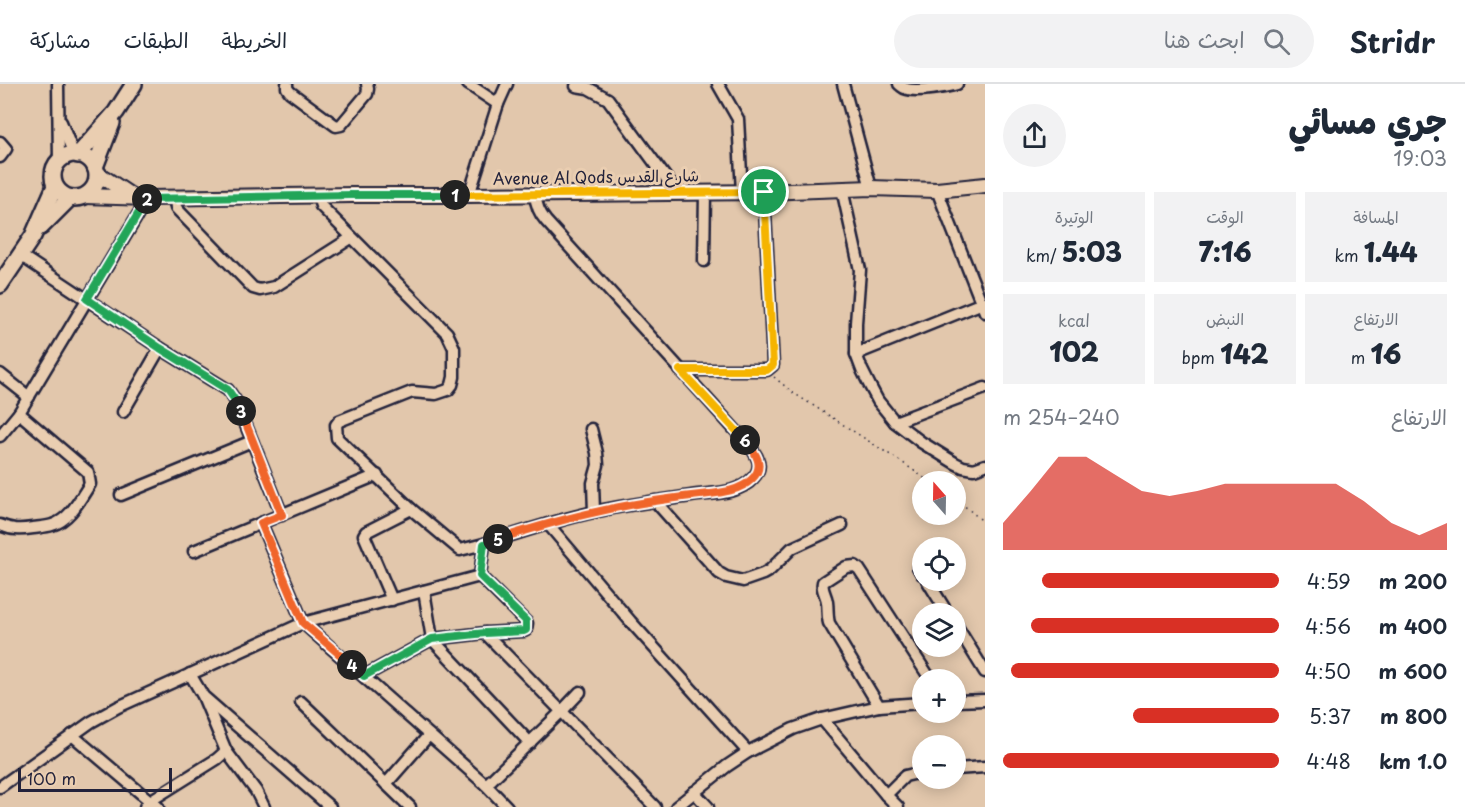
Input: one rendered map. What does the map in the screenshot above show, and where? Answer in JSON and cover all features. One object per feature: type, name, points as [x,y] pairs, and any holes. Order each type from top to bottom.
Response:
[{"type":"main road","points":[[76,155],[116,112],[134,84]]},
{"type":"main road","points":[[33,236],[78,197],[95,186],[96,170],[116,112]]},
{"type":"main road","points":[[78,197],[61,194],[55,186],[53,173],[59,161],[69,155],[85,157],[96,170]]},
{"type":"main road","points":[[0,285],[33,236],[55,186]]},
{"type":"street","points":[[58,84],[59,161]]},
{"type":"street","points":[[287,84],[290,92],[336,126],[341,125],[367,94],[367,84]]},
{"type":"street","points":[[468,84],[498,104]]},
{"type":"street","points":[[469,195],[498,104],[507,84]]},
{"type":"street","points":[[718,84],[738,119],[742,192]]},
{"type":"street","points":[[843,84],[871,188]]},
{"type":"street","points":[[899,84],[911,90],[948,87],[957,84]]},
{"type":"street","points":[[576,86],[588,88],[608,99],[677,193]]},
{"type":"street","points":[[59,116],[76,155]]},
{"type":"street","points":[[0,142],[6,148],[0,158]]},
{"type":"street","points":[[0,436],[29,397],[87,299],[141,198],[96,170]]},
{"type":"street","name":"Avenue Al Qods شارع القدس","points":[[78,197],[677,193],[871,188],[937,190],[985,185]]},
{"type":"street","points":[[842,189],[860,270],[856,354],[878,401],[896,423],[955,463],[969,469],[985,465]]},
{"type":"street","points":[[856,354],[984,306],[937,190]]},
{"type":"street","points":[[704,261],[705,192]]},
{"type":"street","points":[[680,370],[767,370],[773,365],[764,192]]},
{"type":"street","points":[[318,196],[321,206],[351,238],[447,333],[454,348],[454,377],[448,390],[436,394],[412,392],[339,421],[336,425],[337,438],[411,509],[460,550],[594,512],[726,492],[745,485],[757,473],[760,464],[756,453],[541,216],[536,205],[535,194]]},
{"type":"street","points":[[175,198],[176,208],[253,288],[260,291],[274,287],[351,238]]},
{"type":"street","points":[[20,255],[228,390],[237,403],[282,515]]},
{"type":"street","points":[[123,412],[160,348]]},
{"type":"street","points":[[0,374],[29,397]]},
{"type":"street","points":[[896,423],[985,388]]},
{"type":"street","points":[[0,525],[18,530],[52,525],[61,521],[90,484],[88,472],[19,413]]},
{"type":"street","points":[[591,429],[598,465],[592,483],[594,512]]},
{"type":"street","points":[[121,495],[252,441]]},
{"type":"street","points":[[194,551],[377,476]]},
{"type":"street","points":[[655,501],[719,573],[743,581],[770,570],[792,548],[842,525]]},
{"type":"street","points":[[392,600],[364,535],[366,531],[411,509]]},
{"type":"street","points":[[261,523],[303,623],[486,785],[507,807]]},
{"type":"street","points":[[549,524],[631,622],[748,752]]},
{"type":"street","points":[[480,576],[484,544]]},
{"type":"street","points":[[879,705],[829,623],[826,599],[822,590],[823,582],[846,567],[855,566],[859,569],[924,669]]},
{"type":"street","points":[[0,787],[91,722],[118,707],[303,623],[480,576]]},
{"type":"street","points":[[364,676],[432,639],[526,630],[527,623],[480,576]]},
{"type":"street","points":[[424,591],[432,639],[530,743]]},
{"type":"street","points":[[485,633],[655,807]]},
{"type":"street","points":[[966,642],[985,672]]},
{"type":"street","points":[[190,674],[203,696],[226,751],[256,791],[264,807]]},
{"type":"street","points":[[486,785],[580,692]]},
{"type":"street","points":[[203,696],[330,807]]},
{"type":"street","points":[[966,701],[985,700]]},
{"type":"street","points":[[301,702],[410,807]]},
{"type":"street","points":[[676,807],[748,752],[793,729],[822,719],[879,705],[912,703]]},
{"type":"street","points":[[822,719],[898,807]]},
{"type":"street","points":[[72,735],[151,805],[226,751]]},
{"type":"street","points":[[386,784],[429,735]]},
{"type":"street","points":[[966,768],[985,767]]},
{"type":"street","points":[[886,795],[905,776],[912,774]]},
{"type":"street","points":[[694,792],[708,807]]},
{"type":"path","points":[[767,370],[792,392],[913,471]]},
{"type":"path","points":[[966,507],[985,523]]},
{"type":"route","points":[[764,192],[773,365],[767,370],[680,370],[756,453],[760,464],[753,479],[745,485],[726,492],[594,512],[484,544],[480,576],[526,621],[526,630],[432,639],[364,676],[303,623],[261,523],[282,515],[237,403],[228,390],[87,299],[148,198],[764,192]]}]
